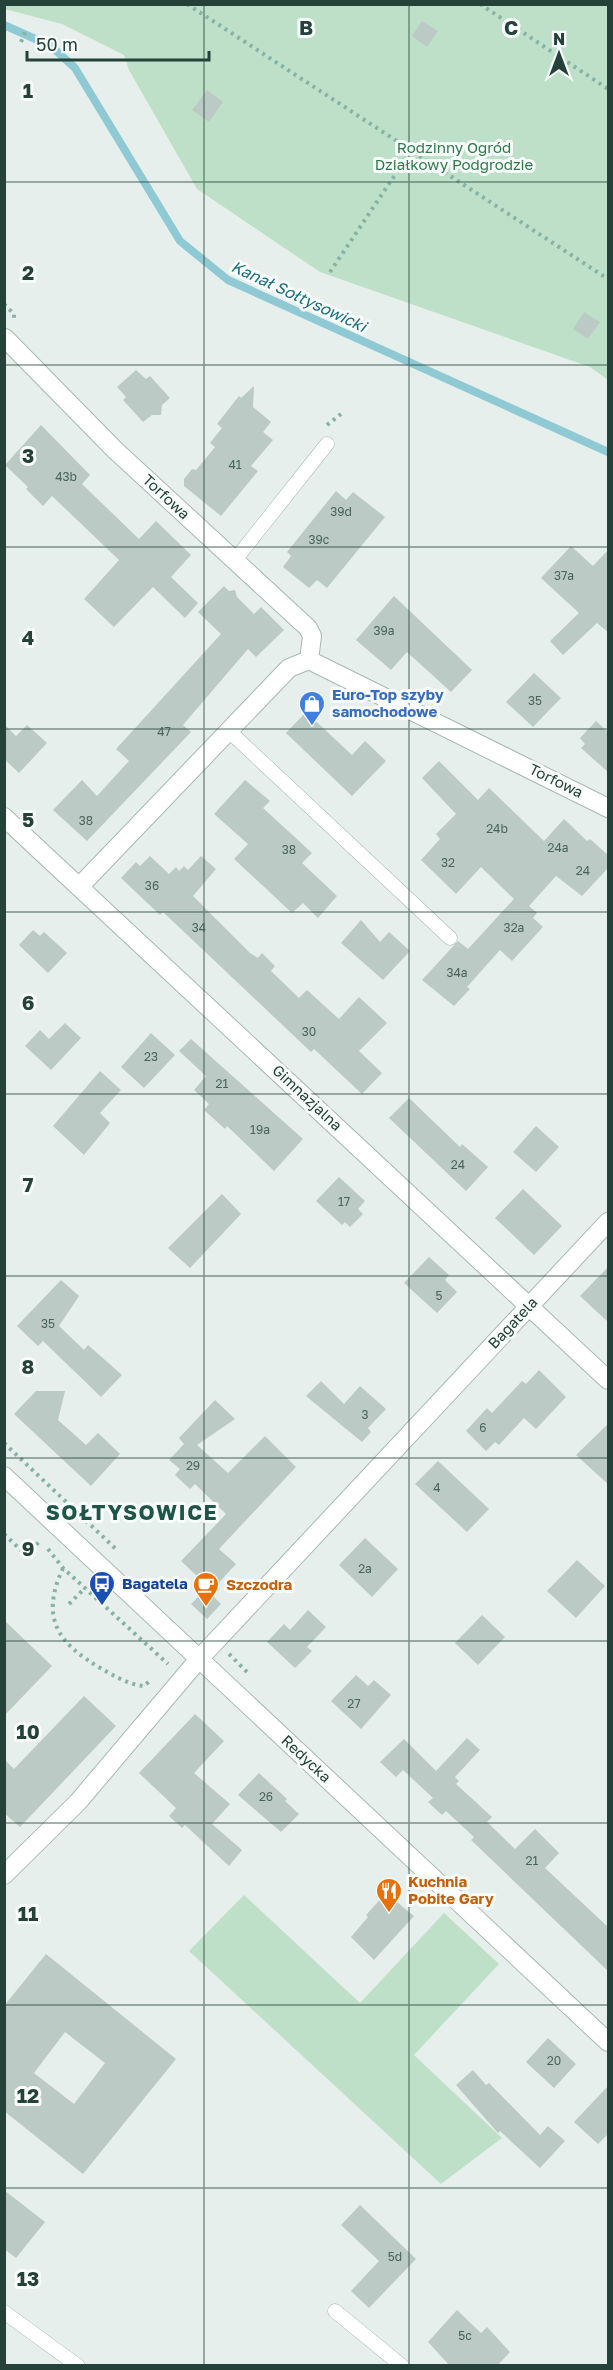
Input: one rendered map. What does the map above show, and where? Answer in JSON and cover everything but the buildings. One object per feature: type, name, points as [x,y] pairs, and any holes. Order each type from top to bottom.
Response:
[{"type":"street","name":"Torfowa","points":[[4,338],[115,450],[309,628],[312,636],[309,660],[609,808]]},
{"type":"street","points":[[79,887],[290,668],[309,660]]},
{"type":"street","name":"Gimnazjalna","points":[[4,817],[609,1380]]},
{"type":"street","name":"Bagatela","points":[[8,1866],[78,1802],[200,1659],[609,1222]]},
{"type":"street","name":"Redycka","points":[[4,1476],[609,2042]]},
{"type":"lane","points":[[235,560],[327,444]]},
{"type":"lane","points":[[230,732],[450,938]]},
{"type":"lane","points":[[335,2311],[402,2366]]},
{"type":"lane","points":[[4,2312],[78,2366]]},
{"type":"path","points":[[187,4],[609,279]]},
{"type":"path","points":[[480,4],[609,89]]},
{"type":"path","points":[[21,42],[26,30]]},
{"type":"path","points":[[330,272],[411,151]]},
{"type":"path","points":[[4,1443],[121,1554]]},
{"type":"path","points":[[4,1534],[26,1555],[41,1540]]},
{"type":"path","points":[[63,1568],[55,1586],[52,1610],[56,1628],[65,1642],[96,1666],[138,1686],[144,1686],[166,1663]]},
{"type":"path","points":[[69,1604],[85,1588]]},
{"type":"green space","name":"Rodzinny Ogród Działkowy Podgrodzie","points":[[4,5],[608,5],[608,380],[590,367],[320,272],[197,189],[129,70],[124,55],[62,24],[5,9]]},
{"type":"green space","points":[[244,1895],[360,2003],[444,1913],[499,1964],[414,2055],[502,2138],[441,2184],[189,1951]]},
{"type":"waterway","name":"Kanał Sołtysowicki","points":[[4,25],[51,46],[75,68],[180,241],[228,280],[608,452]]},
{"type":"place","name":"Euro-Top szyby samochodowe","points":[[312,727]]},
{"type":"place","name":"Bagatela","points":[[102,1607]]},
{"type":"place","name":"Szczodra","points":[[206,1608]]},
{"type":"place","name":"Kuchnia Pobite Gary","points":[[389,1914]]},
{"type":"district","name":"SOŁTYSOWICE","points":[[132,1513]]}]
